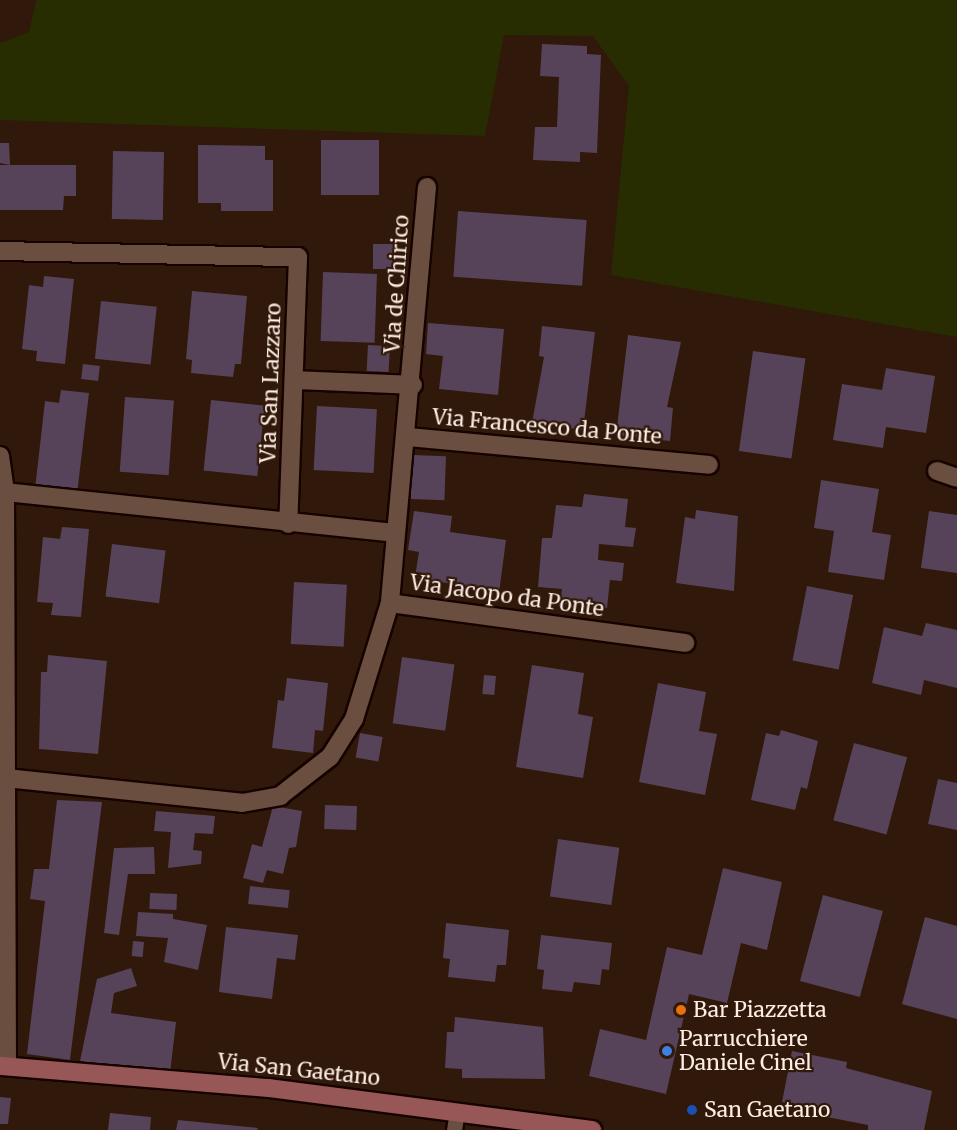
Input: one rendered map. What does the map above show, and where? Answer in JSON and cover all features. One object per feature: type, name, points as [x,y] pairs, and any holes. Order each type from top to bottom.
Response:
[{"type":"street","name":"Via de Chirico","points":[[413,385],[427,187]]},
{"type":"street","name":"Via San Lazzaro","points":[[0,251],[298,257],[288,525]]},
{"type":"street","name":"Via Francesco da Ponte","points":[[294,380],[413,385],[409,437],[709,465]]},
{"type":"street","name":"Via Jacopo da Ponte","points":[[409,437],[395,533],[390,603],[685,643]]},
{"type":"street","points":[[0,456],[5,492],[4,1066]]},
{"type":"street","points":[[937,471],[957,478]]},
{"type":"street","points":[[5,492],[288,525],[395,533]]},
{"type":"street","points":[[6,778],[242,803],[280,796],[330,757],[354,719],[390,603]]},
{"type":"street","name":"Via San Gaetano","points":[[4,1066],[456,1111],[592,1130]]},
{"type":"lane","points":[[454,1130],[456,1111]]},
{"type":"green space","points":[[36,0],[957,0],[957,337],[611,275],[629,86],[593,36],[504,35],[485,136],[0,120],[0,43],[29,32]]},
{"type":"building","points":[[542,44],[587,46],[587,54],[601,55],[597,153],[580,152],[580,162],[533,160],[535,127],[557,127],[559,77],[540,76]]},
{"type":"building","points":[[321,140],[379,140],[379,195],[321,195]]},
{"type":"building","points":[[0,143],[9,143],[10,165],[0,163]]},
{"type":"building","points":[[198,145],[265,146],[265,160],[273,160],[273,211],[221,211],[221,203],[198,203]]},
{"type":"building","points":[[113,151],[164,152],[163,220],[112,219]]},
{"type":"building","points":[[0,165],[76,165],[76,196],[64,196],[63,210],[0,210]]},
{"type":"building","points":[[458,211],[587,220],[582,286],[453,277]]},
{"type":"building","points":[[373,244],[397,244],[397,269],[373,269]]},
{"type":"building","points":[[323,272],[377,274],[375,343],[321,341]]},
{"type":"building","points":[[44,276],[74,279],[65,364],[36,361],[37,351],[22,349],[29,285],[43,287]]},
{"type":"building","points":[[192,291],[247,296],[241,364],[235,364],[233,377],[191,373],[192,360],[186,359]]},
{"type":"building","points":[[101,301],[157,307],[151,365],[95,359]]},
{"type":"building","points":[[428,323],[504,329],[498,395],[439,389],[443,356],[426,354]]},
{"type":"building","points":[[542,326],[595,332],[583,430],[532,423],[544,357],[539,356]]},
{"type":"building","points":[[628,335],[681,342],[667,407],[673,408],[670,441],[616,435]]},
{"type":"building","points":[[368,345],[390,346],[389,372],[367,371]]},
{"type":"building","points":[[753,351],[805,358],[791,458],[739,451]]},
{"type":"building","points":[[83,364],[100,366],[98,381],[81,379]]},
{"type":"building","points":[[886,368],[935,376],[926,433],[886,427],[883,448],[833,440],[842,384],[882,390]]},
{"type":"building","points":[[61,390],[89,393],[77,494],[35,489],[45,401],[59,403]]},
{"type":"building","points":[[125,397],[174,400],[169,475],[120,472]]},
{"type":"building","points":[[211,400],[265,406],[257,476],[204,471]]},
{"type":"building","points":[[317,406],[377,409],[374,473],[314,470]]},
{"type":"building","points":[[412,455],[446,456],[444,500],[410,499]]},
{"type":"building","points":[[821,480],[879,489],[872,532],[891,535],[884,580],[828,572],[834,531],[814,528]]},
{"type":"building","points":[[584,494],[628,499],[625,527],[636,528],[633,547],[599,544],[598,560],[624,563],[622,581],[610,580],[607,608],[560,604],[562,589],[538,587],[542,538],[552,538],[556,505],[582,507]]},
{"type":"building","points":[[696,510],[738,516],[734,591],[676,583],[685,517],[695,519]]},
{"type":"building","points":[[414,511],[452,516],[450,532],[506,540],[499,593],[415,577],[419,552],[408,550]]},
{"type":"building","points":[[929,511],[957,515],[957,573],[921,568]]},
{"type":"building","points":[[62,527],[89,529],[81,617],[51,615],[53,603],[37,602],[43,537],[60,539]]},
{"type":"building","points":[[112,544],[166,551],[159,603],[106,597]]},
{"type":"building","points":[[294,582],[347,585],[344,647],[291,644]]},
{"type":"building","points":[[807,586],[853,595],[839,670],[792,661]]},
{"type":"building","points":[[926,623],[957,630],[957,688],[924,680],[921,695],[872,683],[884,627],[922,636]]},
{"type":"building","points":[[48,655],[107,661],[98,754],[39,749],[41,672],[47,672]]},
{"type":"building","points":[[402,657],[454,664],[445,731],[393,723]]},
{"type":"building","points":[[532,665],[584,673],[578,714],[593,717],[583,778],[516,767]]},
{"type":"building","points":[[484,675],[496,676],[494,695],[482,694]]},
{"type":"building","points":[[287,678],[328,683],[323,731],[315,730],[313,753],[272,748],[278,700],[284,701]]},
{"type":"building","points":[[658,683],[706,692],[699,731],[717,734],[705,795],[639,782]]},
{"type":"building","points":[[781,730],[818,741],[807,789],[801,787],[795,810],[751,800],[766,733],[779,736]]},
{"type":"building","points":[[360,733],[383,737],[378,762],[356,758]]},
{"type":"building","points":[[854,743],[907,757],[886,835],[833,820]]},
{"type":"building","points":[[938,779],[957,783],[957,830],[928,824]]},
{"type":"building","points":[[57,800],[102,802],[70,1060],[27,1054],[45,901],[30,899],[34,869],[49,869]]},
{"type":"building","points":[[325,805],[357,806],[356,830],[324,829]]},
{"type":"building","points":[[273,806],[302,811],[296,847],[289,848],[283,874],[267,870],[263,883],[243,878],[252,844],[262,847]]},
{"type":"building","points":[[156,811],[215,816],[213,834],[195,833],[193,850],[202,851],[201,864],[168,868],[171,832],[154,831]]},
{"type":"building","points":[[558,839],[619,848],[611,905],[550,896]]},
{"type":"building","points":[[154,847],[155,874],[128,874],[119,935],[104,933],[114,848]]},
{"type":"building","points":[[723,868],[782,882],[767,950],[741,943],[727,1003],[689,994],[666,1094],[589,1076],[600,1029],[646,1040],[667,947],[702,955]]},
{"type":"building","points":[[250,886],[290,890],[288,908],[248,904]]},
{"type":"building","points":[[150,893],[177,894],[176,910],[149,909]]},
{"type":"building","points":[[823,895],[883,911],[860,997],[800,981]]},
{"type":"building","points":[[138,912],[173,914],[173,919],[207,925],[198,970],[164,962],[168,938],[136,936]]},
{"type":"building","points":[[925,917],[957,926],[957,1019],[902,1004]]},
{"type":"building","points":[[446,923],[509,930],[506,965],[497,965],[495,982],[448,977],[450,959],[443,958]]},
{"type":"building","points":[[226,927],[298,935],[295,960],[277,958],[272,999],[219,992]]},
{"type":"building","points":[[541,935],[612,943],[609,970],[602,969],[600,985],[574,982],[572,992],[542,989],[544,970],[537,969]]},
{"type":"building","points":[[133,941],[144,942],[143,957],[132,956]]},
{"type":"building","points":[[131,968],[137,986],[114,993],[111,1013],[176,1022],[170,1073],[80,1061],[97,979]]},
{"type":"building","points":[[455,1017],[543,1027],[545,1079],[462,1078],[462,1069],[445,1068],[447,1032],[454,1032]]},
{"type":"building","points":[[792,1051],[847,1062],[846,1068],[932,1091],[924,1130],[868,1130],[868,1125],[827,1117],[829,1111],[782,1102]]},
{"type":"building","points":[[0,1097],[11,1098],[8,1124],[0,1124]]},
{"type":"building","points":[[110,1113],[151,1117],[150,1130],[108,1130]]},
{"type":"building","points":[[178,1120],[258,1128],[257,1130],[176,1130]]},
{"type":"place","name":"Bar Piazzetta","points":[[681,1010]]},
{"type":"place","name":"Parrucchiere Daniele Cinel","points":[[667,1051]]},
{"type":"place","name":"San Gaetano","points":[[692,1110]]}]
